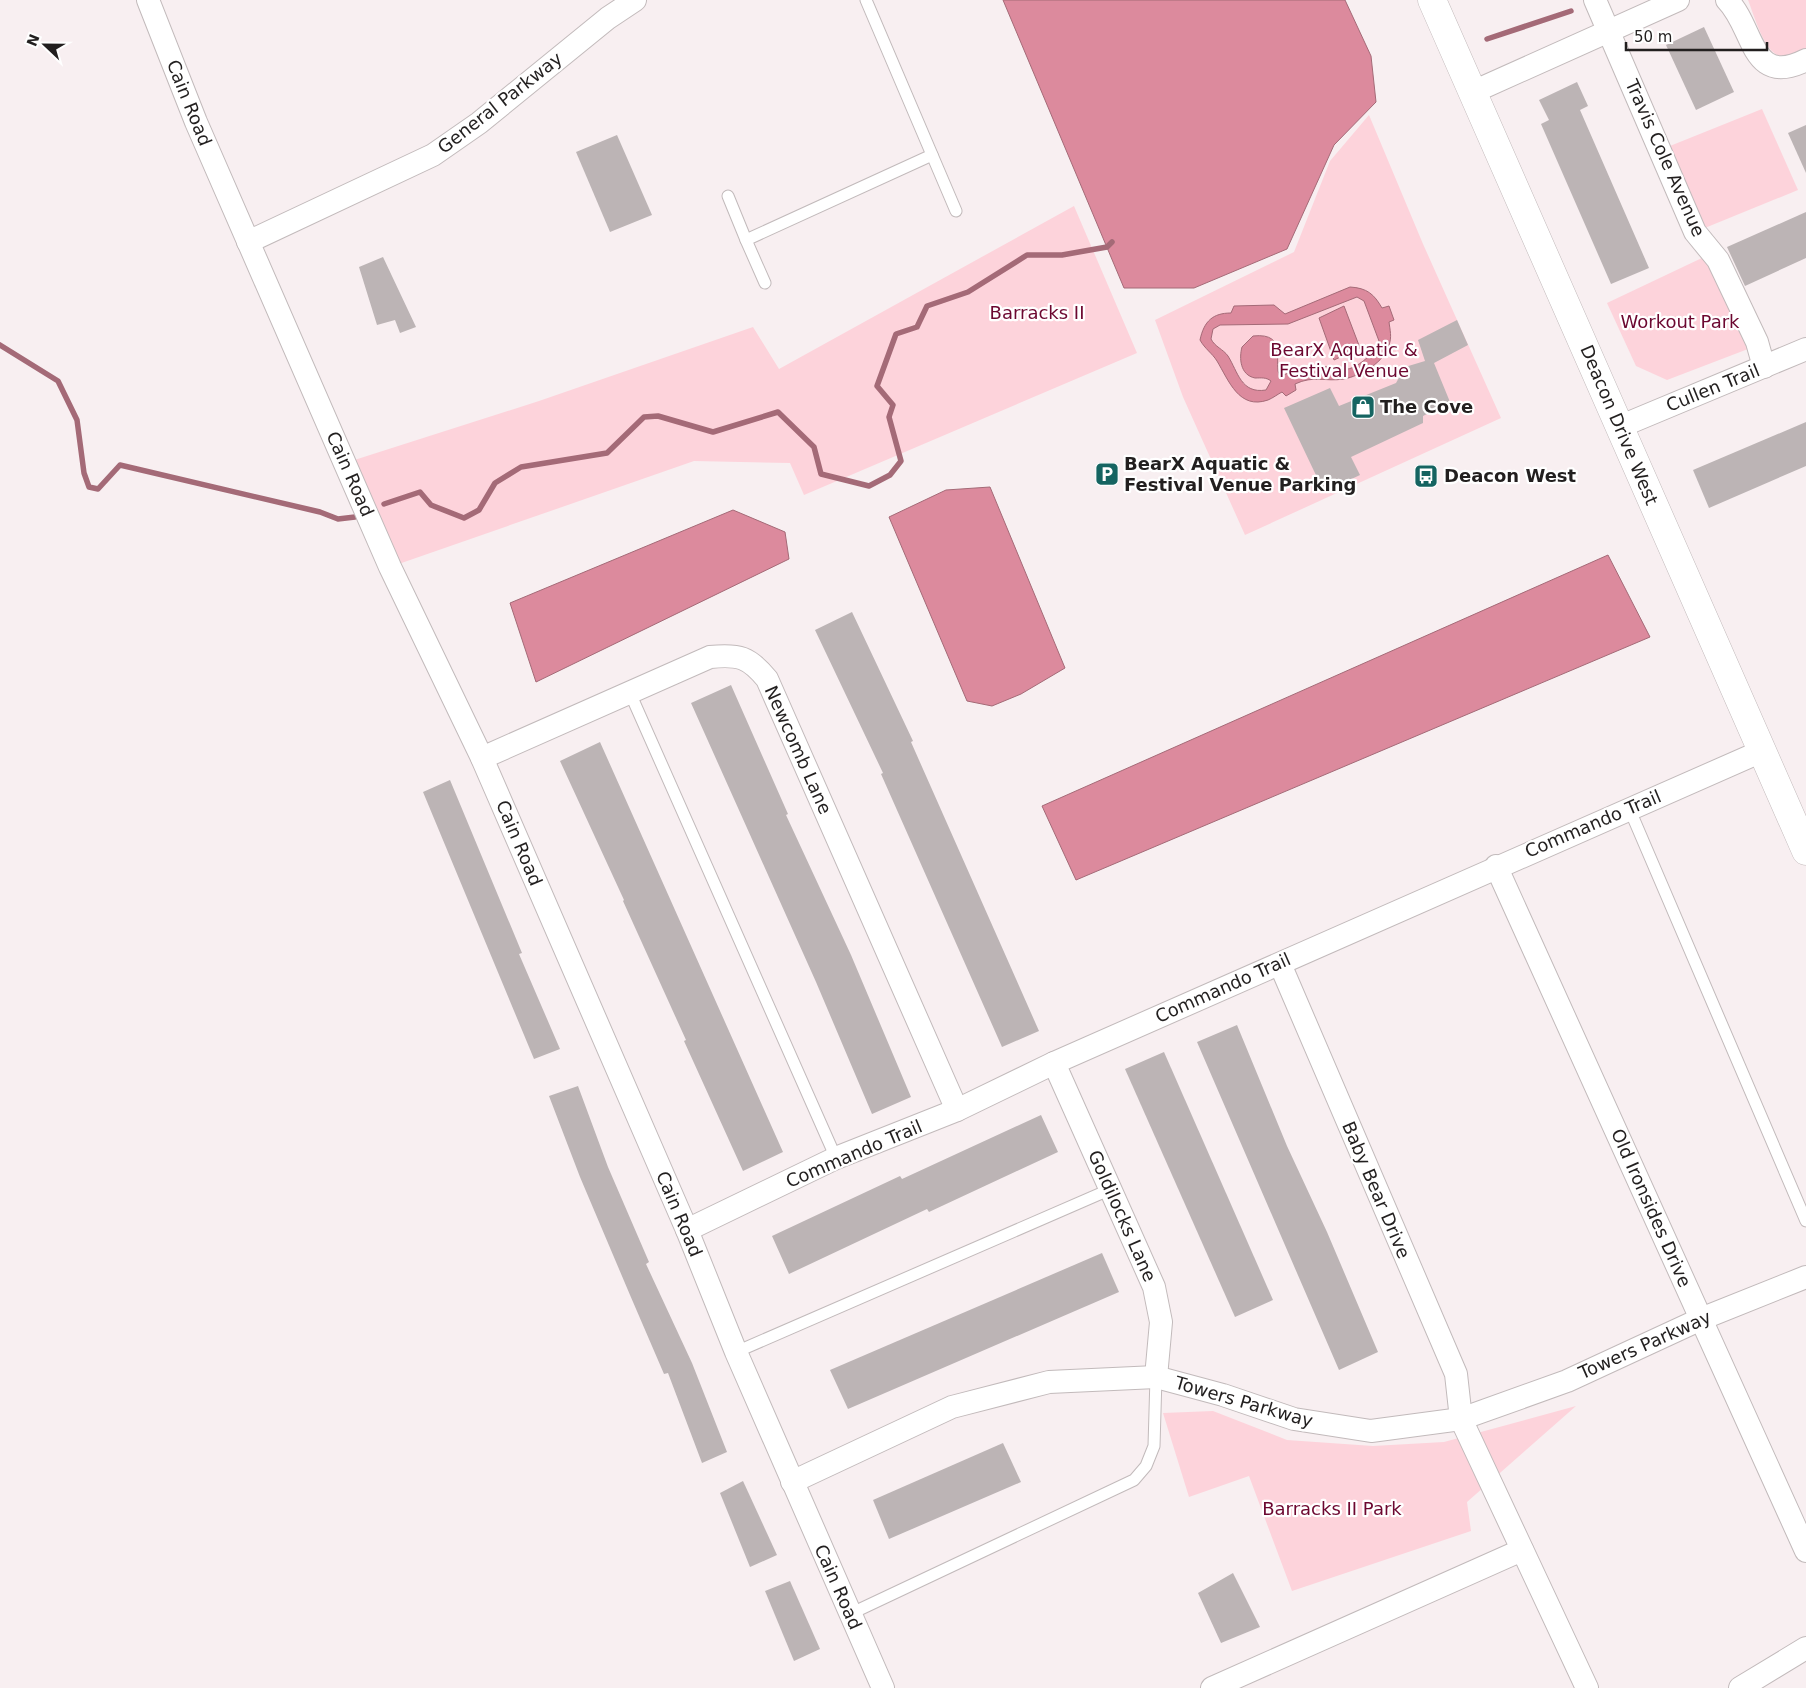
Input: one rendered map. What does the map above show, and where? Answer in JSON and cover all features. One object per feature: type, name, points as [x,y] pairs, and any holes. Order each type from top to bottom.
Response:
[{"type":"street","name":"Cain Road","points":[[148,0],[196,122],[248,242],[390,567],[482,758],[687,1230],[736,1352],[792,1482],[883,1688]]},
{"type":"street","name":"General Parkway","points":[[248,242],[433,155],[479,122],[608,18],[635,0]]},
{"type":"street","name":"Deacon Drive West","points":[[1432,0],[1806,851]]},
{"type":"street","name":"Travis Cole Avenue","points":[[1595,0],[1695,232],[1718,260],[1757,342],[1764,367]]},
{"type":"street","points":[[1473,92],[1678,0]]},
{"type":"street","points":[[1727,0],[1737,11],[1758,53],[1772,67],[1785,69],[1806,60]]},
{"type":"street","name":"Cullen Trail","points":[[1619,427],[1806,349]]},
{"type":"street","name":"Newcomb Lane","points":[[482,758],[710,657],[727,655],[744,658],[757,667],[767,679],[957,1110]]},
{"type":"street","name":"Commando Trail","points":[[687,1230],[836,1158],[957,1110],[1054,1063],[1280,964],[1496,866],[1762,751]]},
{"type":"street","name":"Old Ironsides Drive","points":[[1496,866],[1806,1551]]},
{"type":"street","name":"Baby Bear Drive","points":[[1280,964],[1456,1374],[1461,1418],[1587,1688]]},
{"type":"street","name":"Goldilocks Lane","points":[[1054,1063],[1154,1287],[1159,1304],[1160,1322],[1156,1377]]},
{"type":"street","name":"Towers Parkway","points":[[792,1482],[952,1407],[1049,1382],[1156,1377],[1223,1395],[1294,1419],[1371,1431],[1461,1418],[1567,1381],[1702,1319],[1806,1277]]},
{"type":"street","points":[[1212,1688],[1522,1550]]},
{"type":"street","points":[[1740,1688],[1806,1648]]},
{"type":"lane","points":[[866,0],[956,211]]},
{"type":"lane","points":[[746,240],[932,155]]},
{"type":"lane","points":[[728,196],[765,282]]},
{"type":"lane","points":[[630,693],[836,1158]]},
{"type":"lane","points":[[1629,808],[1806,1221]]},
{"type":"lane","points":[[736,1352],[1111,1189]]},
{"type":"lane","points":[[850,1614],[1134,1480],[1146,1466],[1154,1446],[1156,1377]]},
{"type":"green space","points":[[1748,0],[1806,0],[1806,48],[1787,56],[1780,56],[1774,53],[1760,32]]},
{"type":"green space","points":[[1762,109],[1798,190],[1695,232],[1660,150]]},
{"type":"green space","name":"BearX Aquatic & Festival Venue","points":[[1369,115],[1423,244],[1501,418],[1245,535],[1183,397],[1155,320],[1294,252],[1330,161]]},
{"type":"green space","name":"Barracks II","points":[[1074,206],[1137,353],[804,495],[790,463],[694,461],[390,567],[345,463],[539,401],[753,327],[779,369]]},
{"type":"green space","name":"Workout Park","points":[[1704,257],[1748,349],[1667,380],[1636,366],[1607,303]]},
{"type":"green space","name":"Barracks II Park","points":[[1576,1406],[1467,1502],[1471,1531],[1292,1591],[1249,1476],[1189,1497],[1163,1413],[1213,1411],[1287,1440],[1373,1446],[1444,1442]]},
{"type":"shaded area","points":[[1003,0],[1345,0],[1371,56],[1376,102],[1334,145],[1287,249],[1194,288],[1124,288]]},
{"type":"shaded area","points":[[1350,287],[1365,290],[1376,299],[1382,308],[1389,306],[1394,320],[1389,322],[1389,345],[1383,357],[1357,375],[1344,379],[1302,381],[1295,384],[1296,390],[1286,396],[1282,392],[1268,400],[1249,401],[1236,392],[1215,358],[1200,340],[1204,328],[1210,319],[1225,313],[1231,313],[1234,306],[1274,305],[1285,314]],"holes":[[[1357,297],[1364,301],[1379,341],[1372,353],[1353,368],[1341,369],[1309,366],[1280,376],[1276,344],[1272,339],[1264,336],[1253,336],[1242,347],[1242,366],[1250,376],[1265,378],[1271,381],[1266,390],[1251,389],[1241,381],[1228,356],[1211,339],[1213,329],[1220,325],[1288,324]]]},
{"type":"shaded area","points":[[1344,306],[1360,348],[1334,360],[1319,318]]},
{"type":"shaded area","points":[[990,487],[1065,668],[1021,694],[992,706],[967,701],[889,517],[946,490]]},
{"type":"shaded area","points":[[733,510],[785,532],[789,559],[536,682],[510,603]]},
{"type":"shaded area","points":[[1608,555],[1650,637],[1076,880],[1042,806]]},
{"type":"building","points":[[1704,27],[1734,92],[1696,110],[1666,45]]},
{"type":"building","points":[[1577,82],[1588,106],[1580,110],[1649,268],[1611,284],[1541,124],[1549,120],[1539,100]]},
{"type":"building","points":[[1806,125],[1806,173],[1788,133]]},
{"type":"building","points":[[617,135],[652,215],[610,232],[576,152]]},
{"type":"building","points":[[1806,212],[1806,258],[1745,286],[1727,247]]},
{"type":"building","points":[[383,257],[416,327],[400,333],[395,320],[377,325],[359,267]]},
{"type":"building","name":"The Cove","points":[[1457,320],[1468,345],[1434,363],[1450,402],[1423,416],[1423,423],[1351,457],[1360,475],[1324,492],[1284,408],[1330,388],[1339,406],[1396,383],[1405,367],[1425,361],[1418,340]]},
{"type":"building","points":[[1806,422],[1806,466],[1709,508],[1693,470]]},
{"type":"building","points":[[852,612],[913,741],[911,742],[1039,1031],[1002,1047],[881,774],[883,773],[815,630]]},
{"type":"building","points":[[731,685],[788,814],[786,815],[851,955],[911,1097],[872,1114],[816,982],[691,703]]},
{"type":"building","points":[[600,742],[783,1152],[743,1171],[684,1041],[686,1040],[624,900],[560,761]]},
{"type":"building","points":[[450,780],[522,953],[519,954],[560,1049],[534,1059],[423,792]]},
{"type":"building","points":[[1237,1025],[1287,1146],[1327,1232],[1378,1352],[1339,1370],[1197,1042]]},
{"type":"building","points":[[1164,1052],[1273,1300],[1235,1317],[1125,1069]]},
{"type":"building","points":[[578,1086],[608,1167],[649,1262],[646,1264],[692,1363],[727,1452],[702,1463],[668,1373],[664,1374],[630,1295],[580,1177],[549,1096]]},
{"type":"building","points":[[1041,1115],[1058,1152],[929,1212],[927,1209],[789,1274],[772,1236],[900,1176],[902,1179]]},
{"type":"building","points":[[1102,1253],[1119,1292],[848,1409],[830,1370]]},
{"type":"building","points":[[1003,1443],[1021,1482],[889,1539],[873,1500]]},
{"type":"building","points":[[743,1481],[777,1555],[750,1567],[720,1493]]},
{"type":"building","points":[[1233,1573],[1260,1627],[1221,1643],[1198,1593]]},
{"type":"building","points":[[790,1581],[820,1649],[794,1661],[765,1591]]},
{"type":"waterway","points":[[1487,39],[1571,11]]},
{"type":"waterway","points":[[384,504],[420,492],[431,505],[464,518],[479,510],[495,483],[521,467],[607,453],[644,417],[658,416],[713,432],[778,412],[814,447],[821,474],[869,486],[890,475],[901,461],[889,417],[893,405],[877,386],[896,334],[917,327],[927,306],[968,292],[1027,255],[1062,255],[1107,247],[1112,242]]},
{"type":"waterway","points":[[0,345],[58,381],[77,420],[84,473],[89,487],[98,489],[120,465],[320,512],[338,519],[355,517]]},
{"type":"place","name":"The Cove","points":[[1363,407]]},
{"type":"place","name":"BearX Aquatic & Festival Venue Parking","points":[[1107,474]]},
{"type":"place","name":"Deacon West","points":[[1426,476]]}]
